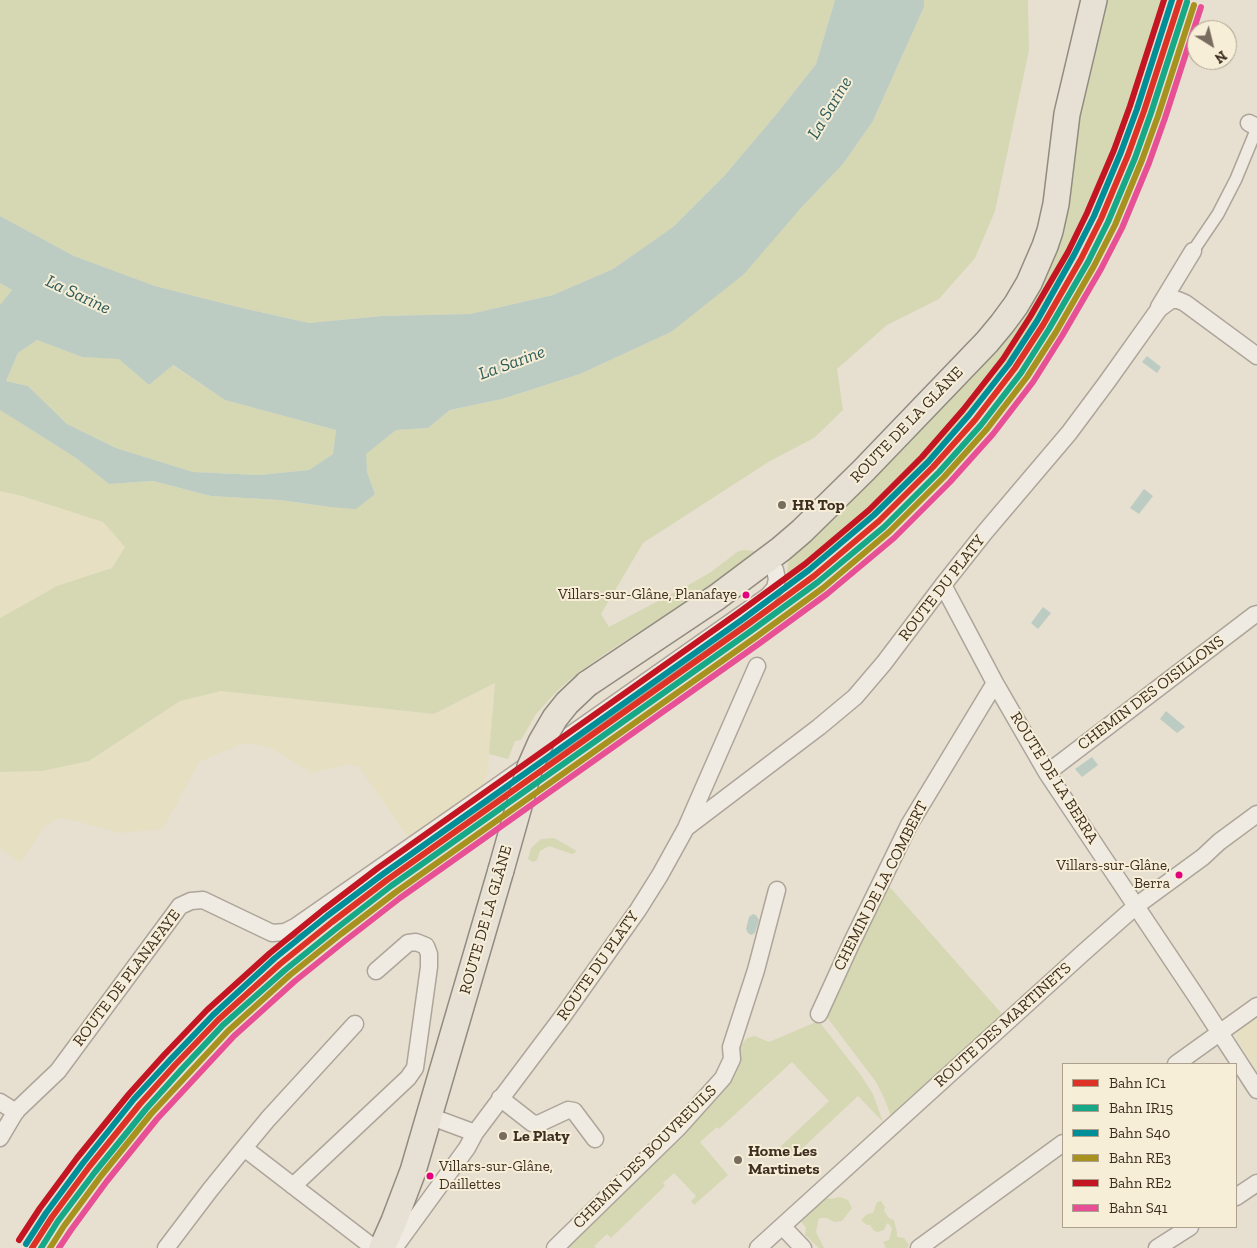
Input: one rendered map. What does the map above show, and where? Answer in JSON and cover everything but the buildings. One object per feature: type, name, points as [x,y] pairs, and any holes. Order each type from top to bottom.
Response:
[{"type":"main road","name":"ROUTE DE LA GLÂNE","points":[[380,1248],[394,1221],[412,1171],[530,767],[541,742],[555,718],[567,703],[587,684],[717,598],[802,531],[908,425],[1002,324],[1024,291],[1045,246],[1053,219],[1059,187],[1067,114],[1094,0]]},
{"type":"street","points":[[1192,251],[1218,214],[1236,179],[1254,126]]},
{"type":"street","name":"ROUTE DU PLATY","points":[[686,828],[819,727],[854,697],[884,663],[985,532],[1069,433],[1159,309],[1192,251]]},
{"type":"street","points":[[1159,309],[1171,300],[1185,303],[1257,356]]},
{"type":"street","name":"ROUTE DE PLANAFAYE","points":[[0,1138],[16,1112],[58,1071],[180,906],[191,901],[203,900],[272,933],[285,932],[295,927],[768,596],[775,588],[777,579],[775,570],[767,559]]},
{"type":"street","name":"ROUTE DE LA BERRA","points":[[943,585],[995,683],[1047,773],[1257,1090]]},
{"type":"street","name":"CHEMIN DES OISILLONS","points":[[1047,773],[1257,614]]},
{"type":"street","name":"ROUTE DU PLATY","points":[[380,1248],[397,1244],[467,1148],[475,1133],[500,1098],[563,1016],[638,910],[686,828],[757,666]]},
{"type":"street","name":"CHEMIN DE LA COMBERT","points":[[819,1014],[850,944],[909,825],[995,683]]},
{"type":"street","name":"ROUTE DES MARTINETS","points":[[758,1248],[1136,906],[1203,857],[1219,842],[1257,814]]},
{"type":"street","name":"CHEMIN DES BOUVREUILS","points":[[555,1248],[679,1127],[723,1078],[732,1059],[731,1047],[756,970],[778,890]]},
{"type":"street","points":[[293,1186],[408,1078],[415,1068],[430,954],[426,946],[416,942],[408,943],[376,971]]},
{"type":"street","points":[[1177,1063],[1257,1006]]},
{"type":"street","points":[[166,1248],[268,1119],[355,1024]]},
{"type":"street","points":[[500,1098],[532,1123],[538,1124],[568,1110],[574,1111],[595,1139]]},
{"type":"street","points":[[0,1102],[16,1112]]},
{"type":"street","points":[[429,1116],[475,1133]]},
{"type":"street","points":[[919,1248],[1062,1145]]},
{"type":"street","points":[[244,1148],[293,1186],[380,1248]]},
{"type":"street","points":[[1237,1196],[1257,1183]]},
{"type":"street","points":[[783,1227],[803,1248]]},
{"type":"street","points":[[1157,1248],[1188,1228]]},
{"type":"shaded area","points":[[0,491],[22,496],[103,522],[125,547],[112,568],[57,586],[0,618]]},
{"type":"shaded area","points":[[495,683],[488,770],[483,787],[409,839],[358,766],[348,764],[312,773],[269,747],[244,743],[199,762],[163,829],[121,833],[64,818],[54,820],[43,828],[21,863],[0,848],[0,772],[42,771],[89,761],[180,701],[221,691],[434,714]]},
{"type":"shaded area","points":[[1257,1017],[1257,1071],[1236,1038],[1237,1032]]},
{"type":"green space","points":[[0,0],[835,0],[816,64],[779,111],[725,175],[673,227],[613,269],[553,295],[470,314],[382,316],[309,323],[155,286],[74,256],[0,216]]},
{"type":"green space","points":[[924,0],[1028,0],[1029,50],[995,211],[975,258],[939,299],[887,325],[837,369],[843,410],[814,438],[770,461],[643,543],[601,614],[609,627],[711,572],[737,552],[742,550],[758,551],[705,590],[606,653],[574,676],[536,714],[521,740],[515,741],[508,759],[489,754],[495,683],[434,714],[221,691],[180,701],[89,761],[42,771],[0,772],[0,618],[57,586],[112,568],[125,547],[103,522],[22,496],[0,491],[0,410],[76,458],[109,484],[153,481],[211,496],[280,500],[330,507],[375,494],[367,472],[365,454],[396,430],[428,428],[450,410],[502,399],[580,374],[671,332],[800,209],[843,164],[873,121],[924,7]]},
{"type":"green space","points":[[1102,0],[1165,0],[1089,216],[1052,291],[1021,345],[914,478],[783,591],[789,556],[1019,318],[1073,128]]},
{"type":"green space","points":[[0,283],[12,290],[0,305]]},
{"type":"green space","points":[[37,340],[82,357],[119,358],[149,385],[172,365],[225,400],[336,430],[333,454],[309,470],[259,475],[193,472],[116,448],[67,424],[28,386],[6,381],[18,353]]},
{"type":"green space","points":[[554,838],[576,852],[572,854],[549,846],[540,851],[537,860],[533,862],[528,859],[531,848],[541,839]]},
{"type":"green space","points":[[888,885],[1003,1015],[891,1116],[876,1082],[826,1016],[826,1004]]},
{"type":"green space","points":[[816,1022],[821,1024],[860,1074],[873,1094],[883,1122],[858,1096],[792,1158],[781,1146],[829,1101],[792,1062],[719,1129],[717,1127],[700,1142],[728,1175],[694,1205],[691,1201],[696,1196],[674,1173],[663,1183],[665,1186],[611,1238],[607,1234],[594,1246],[596,1248],[558,1248],[681,1128],[747,1038],[755,1036],[769,1042]]},
{"type":"green space","points":[[823,1196],[830,1199],[840,1197],[848,1200],[852,1208],[842,1221],[835,1222],[826,1218],[819,1218],[816,1232],[824,1248],[819,1248],[805,1235],[806,1228],[800,1220]]},
{"type":"green space","points":[[881,1201],[885,1207],[884,1211],[889,1218],[894,1220],[897,1237],[904,1238],[909,1245],[907,1248],[886,1248],[883,1242],[889,1240],[892,1229],[887,1223],[884,1230],[878,1232],[861,1220],[867,1214],[873,1213],[877,1202]]},
{"type":"water","name":"La Sarine","points":[[835,0],[924,0],[924,7],[873,121],[843,164],[800,209],[744,274],[671,332],[580,374],[502,399],[450,410],[428,428],[396,430],[366,454],[367,472],[375,494],[356,509],[280,500],[211,496],[153,481],[109,484],[76,458],[0,410],[0,305],[12,290],[0,283],[0,216],[74,256],[155,286],[309,323],[382,316],[470,314],[553,295],[613,269],[673,227],[725,175],[816,64]],"holes":[[[37,340],[82,357],[119,359],[149,385],[173,365],[225,400],[336,430],[333,454],[309,470],[259,475],[193,472],[116,448],[67,424],[28,386],[6,381],[18,353]]]},
{"type":"water","points":[[1147,356],[1161,367],[1157,373],[1142,362]]},
{"type":"water","points":[[1144,489],[1153,496],[1139,514],[1130,508]]},
{"type":"water","points":[[1043,607],[1051,613],[1038,629],[1031,623]]},
{"type":"water","points":[[1166,711],[1185,727],[1177,733],[1160,719]]},
{"type":"water","points":[[1092,757],[1098,765],[1082,777],[1075,769]]},
{"type":"water","points":[[753,914],[759,920],[755,933],[751,935],[746,929],[749,917]]},
{"type":"rail line","name":"RE2","points":[[19,1240],[77,1158],[129,1094],[207,1010],[270,953],[378,868],[805,564],[869,510],[922,457],[963,410],[1003,359],[1068,252],[1114,150],[1164,0]]},
{"type":"rail line","name":"S40","points":[[26,1244],[83,1163],[134,1099],[213,1015],[275,958],[383,874],[743,619],[809,570],[874,515],[928,462],[969,415],[1009,364],[1037,321],[1074,255],[1094,216],[1121,152],[1172,0]]},
{"type":"rail line","name":"IC1","points":[[32,1248],[89,1167],[140,1104],[218,1020],[280,964],[387,880],[814,576],[879,521],[933,467],[975,420],[1015,368],[1043,325],[1081,259],[1101,219],[1128,155],[1180,0]]},
{"type":"rail line","name":"IR15","points":[[41,1248],[58,1221],[95,1172],[146,1109],[223,1025],[285,970],[391,886],[818,582],[884,527],[939,472],[981,425],[1021,373],[1088,262],[1108,222],[1135,158],[1187,2]]},
{"type":"rail line","name":"RE3","points":[[50,1248],[101,1176],[151,1114],[228,1031],[290,975],[396,892],[823,588],[889,532],[944,477],[987,429],[1027,377],[1056,332],[1094,266],[1115,225],[1142,160],[1194,5]]},
{"type":"rail line","name":"S41","points":[[59,1248],[107,1181],[157,1119],[234,1036],[295,981],[400,898],[827,594],[894,538],[950,482],[993,434],[1033,382],[1101,269],[1122,228],[1149,163],[1201,7]]},
{"type":"place","name":"HR Top","points":[[782,505]]},
{"type":"place","name":"Villars-sur-Glâne, Planafaye","points":[[746,595]]},
{"type":"place","name":"Villars-sur-Glâne, Berra","points":[[1179,875]]},
{"type":"place","name":"Le Platy","points":[[503,1136]]},
{"type":"place","name":"Home Les Martinets","points":[[738,1160]]},
{"type":"place","name":"Villars-sur-Glâne, Daillettes","points":[[430,1176]]}]
